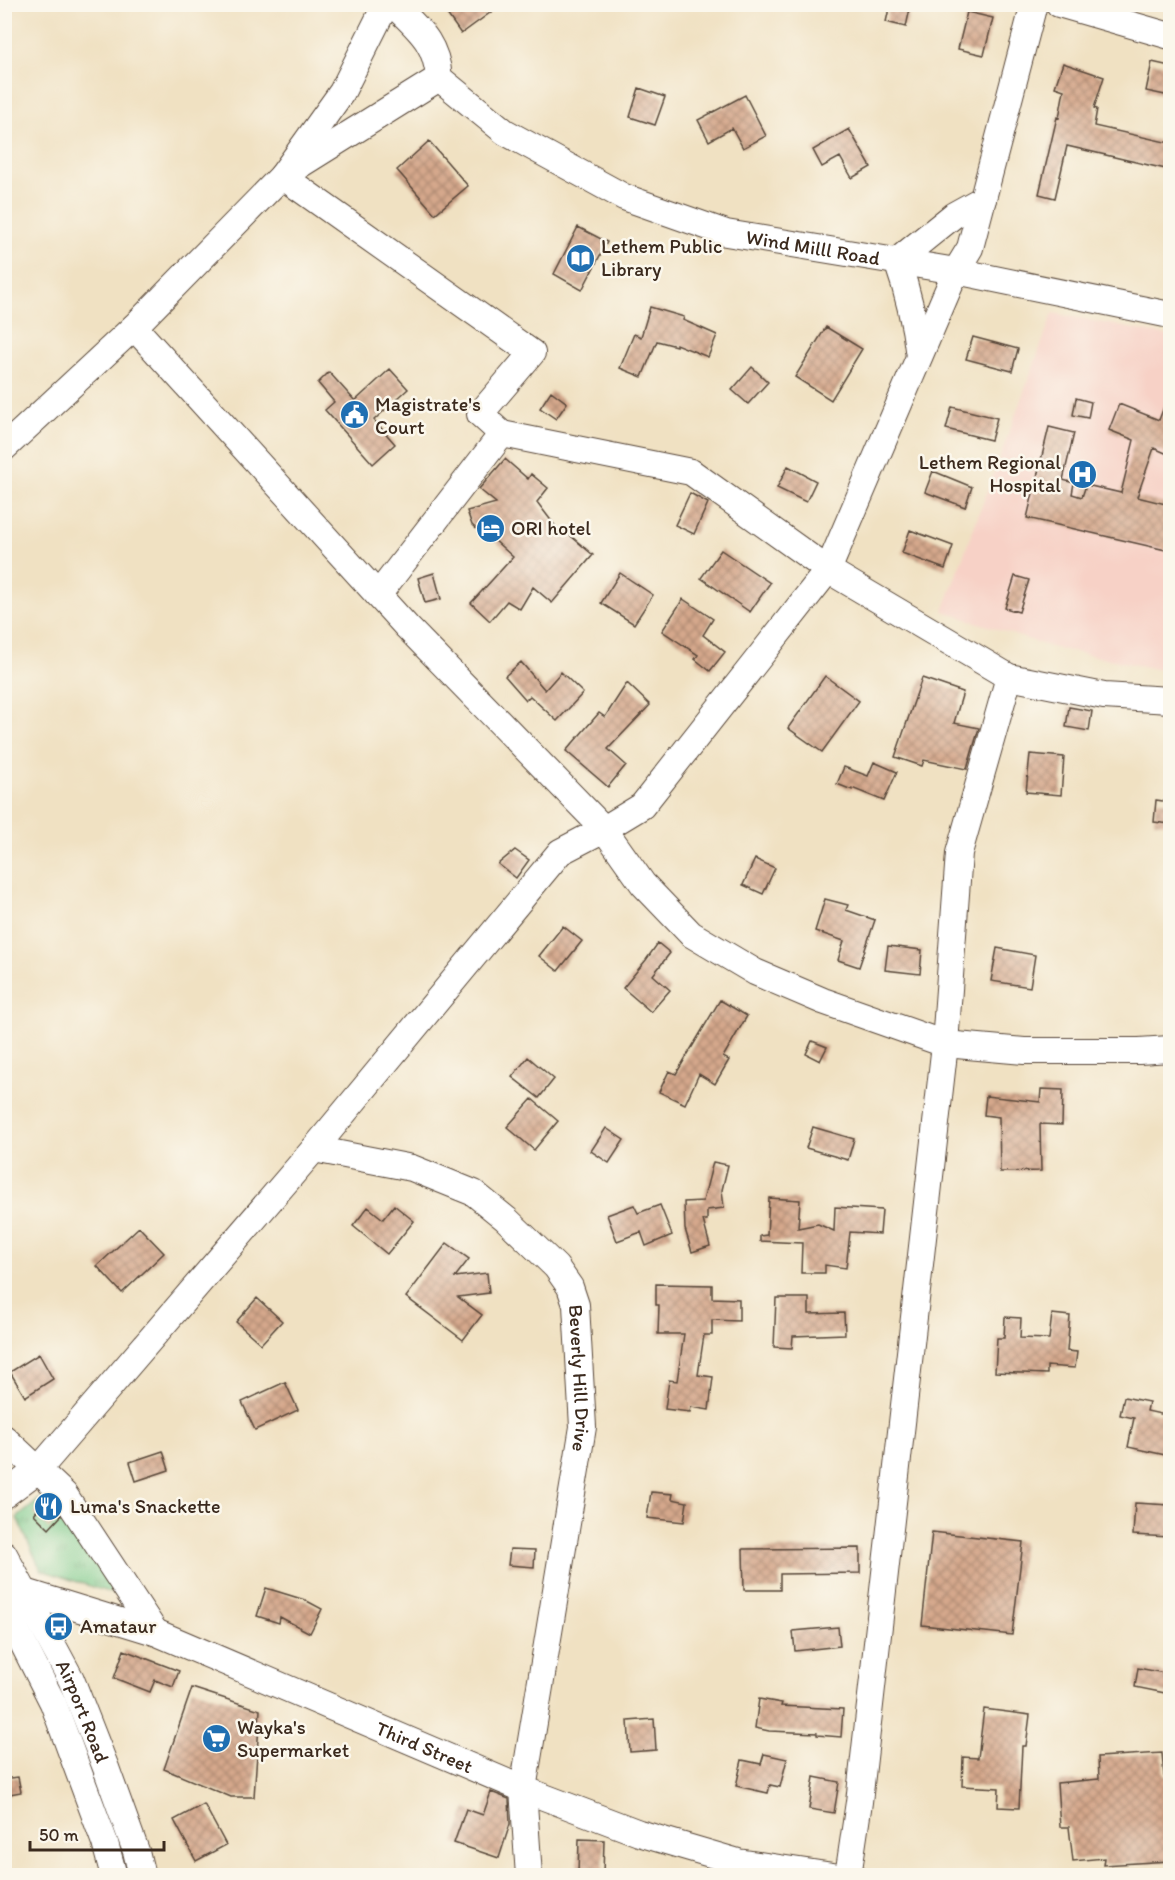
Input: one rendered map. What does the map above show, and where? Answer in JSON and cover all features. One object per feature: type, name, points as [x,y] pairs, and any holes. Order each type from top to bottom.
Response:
[{"type":"street","points":[[4,448],[134,327],[282,176],[342,92],[386,4]]},
{"type":"street","points":[[282,176],[439,78],[438,61],[430,44],[393,4]]},
{"type":"street","points":[[4,1495],[39,1469],[314,1149],[560,852],[642,806],[828,570],[956,271],[970,248],[1034,4]]},
{"type":"street","points":[[1059,4],[1170,36]]},
{"type":"street","name":"Wind Milll Road","points":[[439,78],[505,132],[624,197],[726,233],[956,271],[1170,315]]},
{"type":"street","points":[[282,176],[532,353],[480,414],[502,434],[691,472],[828,570],[1009,677],[1104,696],[1170,700]]},
{"type":"street","points":[[919,356],[907,289],[897,261],[954,214],[983,198]]},
{"type":"street","points":[[134,327],[415,635],[604,829],[643,884],[691,934],[755,972],[813,997],[945,1044],[1024,1050],[1170,1049]]},
{"type":"street","points":[[378,595],[502,434]]},
{"type":"street","points":[[848,1875],[860,1802],[945,1044],[959,853],[1009,677]]},
{"type":"street","name":"Beverly Hill Drive","points":[[314,1149],[412,1168],[474,1193],[506,1219],[556,1267],[570,1287],[576,1305],[583,1427],[523,1789],[529,1875]]},
{"type":"street","points":[[4,1438],[64,1494],[155,1632]]},
{"type":"street","name":"Airport Road","points":[[4,1554],[15,1599],[105,1843],[114,1875]]},
{"type":"street","name":"Third Street","points":[[15,1599],[155,1632],[523,1789],[639,1833],[738,1862],[832,1875]]},
{"type":"street","name":"Airport Road","points":[[15,1599],[71,1679],[125,1820],[142,1875]]},
{"type":"street","points":[[53,1703],[77,1694]]},
{"type":"shaded area","name":"Lethem Regional Hospital","points":[[1053,313],[1170,336],[1170,672],[1051,647],[943,611]]},
{"type":"green space","points":[[52,1489],[120,1596],[41,1570],[17,1518]]},
{"type":"building","points":[[440,4],[502,4],[461,34]]},
{"type":"building","points":[[890,4],[911,4],[906,27],[886,22]]},
{"type":"building","points":[[967,12],[993,18],[984,55],[958,49]]},
{"type":"building","points":[[1152,62],[1170,66],[1170,96],[1146,91]]},
{"type":"building","points":[[1063,63],[1104,77],[1094,108],[1097,109],[1094,126],[1170,143],[1170,170],[1067,146],[1055,198],[1039,194],[1057,117],[1059,118],[1064,90],[1055,87]]},
{"type":"building","points":[[639,88],[665,97],[655,125],[630,117]]},
{"type":"building","points":[[745,95],[766,136],[743,148],[732,128],[709,141],[698,120]]},
{"type":"building","points":[[849,129],[871,167],[852,178],[840,157],[822,167],[813,150]]},
{"type":"building","points":[[429,141],[468,186],[435,214],[397,170]]},
{"type":"building","name":"Lethem Public Library","points":[[578,227],[607,242],[582,290],[554,274]]},
{"type":"building","points":[[650,307],[684,317],[683,320],[717,335],[708,357],[676,344],[676,346],[657,341],[642,377],[620,368],[634,334],[641,337]]},
{"type":"building","points":[[826,327],[862,349],[831,400],[795,377]]},
{"type":"building","points":[[973,337],[1018,349],[1012,371],[966,359]]},
{"type":"building","points":[[752,367],[768,382],[748,404],[732,390]]},
{"type":"building","name":"Magistrate's Court","points":[[390,369],[408,389],[374,420],[395,444],[373,464],[325,410],[334,402],[318,383],[329,372],[355,401]]},
{"type":"building","points":[[551,391],[567,403],[556,419],[540,408]]},
{"type":"building","points":[[1169,394],[1170,455],[1154,448],[1137,497],[1170,505],[1170,551],[1027,518],[1049,427],[1074,433],[1063,480],[1074,483],[1072,494],[1082,497],[1086,485],[1121,493],[1134,440],[1109,430],[1119,404],[1159,420]]},
{"type":"building","points":[[1076,398],[1091,402],[1088,418],[1073,415]]},
{"type":"building","points":[[952,407],[997,418],[991,440],[946,429]]},
{"type":"building","points":[[505,459],[528,479],[531,474],[548,488],[537,502],[562,535],[565,531],[593,555],[552,603],[533,587],[520,609],[507,601],[490,621],[471,603],[513,557],[493,539],[491,542],[472,525],[467,511],[496,503],[479,489]]},
{"type":"building","points":[[788,466],[816,481],[806,502],[777,488]]},
{"type":"building","points":[[933,471],[972,487],[965,507],[925,492]]},
{"type":"building","points":[[690,493],[708,503],[694,534],[675,525]]},
{"type":"building","points":[[910,530],[953,546],[945,569],[902,553]]},
{"type":"building","points":[[721,550],[770,583],[750,612],[701,578]]},
{"type":"building","points":[[434,573],[441,599],[425,603],[418,578]]},
{"type":"building","points":[[620,573],[653,595],[634,624],[601,603]]},
{"type":"building","points":[[1015,576],[1029,580],[1019,612],[1005,608]]},
{"type":"building","points":[[683,599],[713,619],[703,635],[725,652],[710,671],[695,659],[698,655],[662,631]]},
{"type":"building","points":[[521,662],[545,690],[561,672],[583,693],[557,721],[530,696],[526,700],[505,676]]},
{"type":"building","points":[[825,676],[859,701],[822,752],[788,728]]},
{"type":"building","points":[[922,678],[963,692],[954,723],[979,728],[967,769],[924,760],[922,766],[895,757]]},
{"type":"building","points":[[627,683],[650,705],[608,749],[626,765],[608,787],[566,751],[599,713],[605,717]]},
{"type":"building","points":[[1069,707],[1092,711],[1089,731],[1066,727]]},
{"type":"building","points":[[1030,754],[1064,757],[1061,795],[1026,792]]},
{"type":"building","points":[[874,762],[897,772],[884,801],[837,784],[844,767],[868,776]]},
{"type":"building","points":[[1156,800],[1170,802],[1170,824],[1154,822]]},
{"type":"building","points":[[515,850],[529,860],[516,878],[498,864]]},
{"type":"building","points":[[755,859],[775,868],[763,894],[743,885]]},
{"type":"building","points":[[825,899],[848,905],[846,910],[875,920],[859,967],[838,960],[844,941],[815,931]]},
{"type":"building","points":[[563,926],[582,941],[558,971],[539,956]]},
{"type":"building","points":[[658,943],[670,953],[653,975],[670,990],[651,1012],[623,988]]},
{"type":"building","points":[[888,946],[922,950],[920,974],[885,970]]},
{"type":"building","points":[[997,948],[1035,955],[1030,987],[991,981]]},
{"type":"building","points":[[720,1000],[747,1016],[723,1057],[729,1060],[715,1084],[699,1074],[685,1104],[659,1092],[669,1071],[676,1074]]},
{"type":"building","points":[[812,1041],[827,1047],[820,1061],[806,1054]]},
{"type":"building","points":[[528,1057],[554,1079],[539,1098],[512,1077]]},
{"type":"building","points":[[1041,1089],[1063,1090],[1062,1125],[1040,1124],[1041,1171],[1000,1172],[999,1117],[984,1115],[986,1096],[1040,1102]]},
{"type":"building","points":[[532,1099],[558,1121],[534,1150],[507,1127]]},
{"type":"building","points":[[813,1127],[854,1139],[848,1160],[806,1148]]},
{"type":"building","points":[[606,1128],[624,1140],[609,1163],[591,1151]]},
{"type":"building","points":[[713,1162],[728,1165],[722,1190],[724,1208],[707,1210],[707,1220],[703,1220],[710,1246],[692,1252],[685,1229],[684,1202],[703,1201]]},
{"type":"building","points":[[769,1198],[800,1200],[798,1228],[818,1224],[834,1231],[835,1207],[882,1210],[880,1234],[850,1232],[846,1268],[825,1265],[825,1273],[801,1273],[802,1243],[760,1241],[760,1236],[767,1235]]},
{"type":"building","points":[[394,1205],[414,1221],[387,1254],[353,1226],[368,1207],[383,1219]]},
{"type":"building","points":[[634,1205],[638,1213],[660,1205],[672,1235],[646,1246],[641,1232],[617,1241],[607,1215]]},
{"type":"building","points":[[139,1227],[164,1253],[122,1293],[97,1266]]},
{"type":"building","points":[[447,1243],[469,1259],[455,1277],[487,1273],[489,1293],[458,1297],[482,1315],[463,1340],[406,1297]]},
{"type":"building","points":[[656,1284],[712,1285],[712,1298],[739,1299],[739,1321],[712,1320],[712,1335],[704,1335],[698,1375],[713,1377],[709,1410],[691,1407],[690,1412],[665,1409],[669,1380],[677,1381],[684,1334],[658,1334],[659,1305],[656,1305]]},
{"type":"building","points":[[257,1298],[282,1321],[261,1344],[236,1322]]},
{"type":"building","points":[[776,1298],[809,1298],[809,1314],[844,1313],[845,1334],[793,1336],[792,1348],[774,1347]]},
{"type":"building","points":[[1052,1314],[1070,1316],[1067,1351],[1077,1352],[1075,1368],[1047,1366],[1047,1374],[995,1372],[997,1338],[1004,1338],[1005,1317],[1021,1318],[1020,1338],[1049,1339]]},
{"type":"building","points":[[39,1354],[53,1379],[25,1397],[10,1372]]},
{"type":"building","points":[[285,1382],[298,1410],[255,1430],[242,1402]]},
{"type":"building","points":[[1124,1397],[1149,1402],[1147,1411],[1170,1416],[1170,1456],[1128,1447],[1134,1418],[1120,1415]]},
{"type":"building","points":[[163,1451],[169,1470],[136,1481],[130,1462]]},
{"type":"building","points":[[651,1492],[673,1494],[672,1499],[687,1502],[684,1522],[647,1518]]},
{"type":"building","name":"Luma's Snackette","points":[[47,1499],[61,1516],[49,1529],[34,1514]]},
{"type":"building","points":[[1135,1503],[1170,1505],[1170,1537],[1133,1535]]},
{"type":"building","points":[[932,1532],[1023,1542],[1012,1635],[922,1625]]},
{"type":"building","points":[[860,1548],[860,1573],[780,1574],[780,1590],[744,1590],[743,1549]]},
{"type":"building","points":[[510,1549],[535,1550],[534,1567],[508,1565]]},
{"type":"building","points":[[266,1588],[305,1600],[322,1609],[310,1633],[280,1617],[279,1623],[257,1616]]},
{"type":"building","points":[[838,1627],[840,1646],[795,1651],[793,1631]]},
{"type":"building","points":[[124,1650],[179,1671],[173,1687],[155,1680],[150,1692],[114,1678]]},
{"type":"building","points":[[1138,1668],[1170,1674],[1170,1694],[1135,1687]]},
{"type":"building","name":"Wayka's Supermarket","points":[[192,1688],[260,1710],[254,1797],[231,1797],[164,1769]]},
{"type":"building","points":[[759,1699],[782,1703],[781,1706],[843,1709],[841,1737],[755,1728]]},
{"type":"building","points":[[984,1709],[1030,1715],[1026,1746],[1022,1746],[1019,1808],[998,1807],[999,1788],[962,1786],[963,1757],[978,1758]]},
{"type":"building","points":[[654,1719],[656,1750],[630,1752],[628,1721]]},
{"type":"building","points":[[1162,1753],[1164,1776],[1170,1776],[1170,1861],[1103,1865],[1104,1858],[1073,1861],[1069,1827],[1060,1827],[1057,1783],[1099,1779],[1098,1757]]},
{"type":"building","points":[[764,1754],[787,1759],[780,1787],[770,1785],[768,1793],[736,1786],[742,1760],[761,1764]]},
{"type":"building","points":[[18,1777],[21,1792],[4,1795],[4,1779]]},
{"type":"building","points":[[814,1777],[839,1782],[834,1813],[809,1809]]},
{"type":"building","points":[[491,1792],[509,1799],[510,1824],[499,1858],[454,1843],[466,1809],[483,1815]]},
{"type":"building","points":[[204,1804],[226,1845],[196,1861],[174,1820]]},
{"type":"building","points":[[579,1839],[604,1840],[603,1875],[578,1875]]},
{"type":"place","name":"Lethem Public Library","points":[[580,258]]},
{"type":"place","name":"Magistrate's Court","points":[[354,415]]},
{"type":"place","name":"Lethem Regional Hospital","points":[[1082,474]]},
{"type":"place","name":"ORI hotel","points":[[490,528]]},
{"type":"place","name":"Luma's Snackette","points":[[49,1506]]},
{"type":"place","name":"Amataur","points":[[59,1626]]},
{"type":"place","name":"Wayka's Supermarket","points":[[216,1739]]}]
